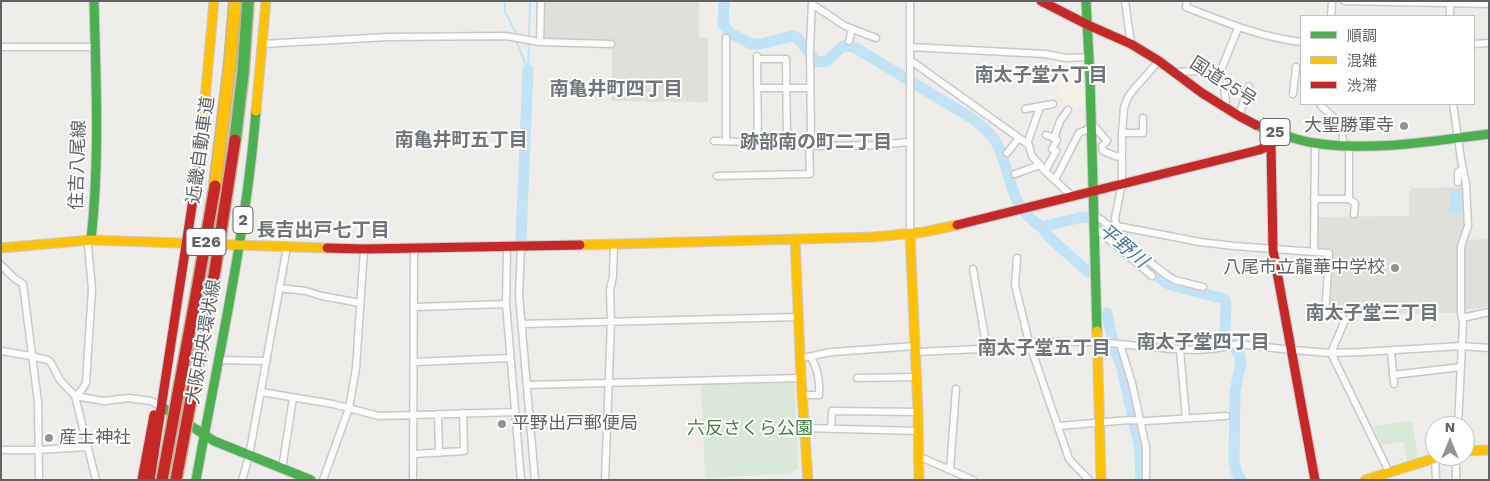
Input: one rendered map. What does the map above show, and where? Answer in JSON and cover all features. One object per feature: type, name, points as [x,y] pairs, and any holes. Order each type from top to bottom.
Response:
[{"type":"main road","name":"住吉八尾線","points":[[90,240],[94,219],[98,139],[94,1]]},
{"type":"main road","name":"大阪中央環状線","points":[[151,474],[200,158],[214,1]]},
{"type":"main road","name":"近畿自動車道","points":[[162,480],[213,199],[228,82],[235,1]]},
{"type":"main road","name":"近畿自動車道","points":[[176,480],[219,246],[235,144],[248,1]]},
{"type":"main road","name":"大阪中央環状線","points":[[196,480],[240,245],[254,139],[266,1]]},
{"type":"main road","name":"国道25号","points":[[1041,1],[1130,44],[1159,61],[1224,107],[1275,132],[1315,143],[1367,147],[1410,144],[1489,134]]},
{"type":"main road","points":[[1086,1],[1090,58],[1101,480]]},
{"type":"main road","points":[[1275,132],[1271,145],[1273,250],[1315,480]]},
{"type":"main road","points":[[1,248],[90,240],[364,249],[858,238],[909,228],[924,232],[965,223],[1259,150],[1271,145]]},
{"type":"main road","points":[[909,228],[919,431],[918,480]]},
{"type":"main road","points":[[794,239],[798,317],[806,358],[801,378],[808,480]]},
{"type":"main road","points":[[142,480],[154,415],[162,407],[205,436],[305,479]]},
{"type":"main road","points":[[1475,451],[1489,450]]},
{"type":"main road","points":[[1370,479],[1425,461]]},
{"type":"street","points":[[540,1],[540,42]]},
{"type":"street","points":[[909,228],[910,1]]},
{"type":"street","points":[[1187,1],[1186,6],[1238,28],[1300,42]]},
{"type":"street","points":[[1331,15],[1332,1]]},
{"type":"street","points":[[1344,1],[1489,4]]},
{"type":"street","points":[[1126,2],[1130,44]]},
{"type":"street","points":[[1450,2],[1450,15]]},
{"type":"street","points":[[812,3],[852,30],[876,38]]},
{"type":"street","points":[[717,176],[810,174],[812,3]]},
{"type":"street","points":[[1224,107],[1226,101],[1221,70],[1238,28]]},
{"type":"street","points":[[849,41],[852,30]]},
{"type":"street","points":[[262,44],[417,36],[506,36],[540,42],[611,44]]},
{"type":"street","points":[[726,38],[726,141]]},
{"type":"street","points":[[1475,44],[1489,43]]},
{"type":"street","points":[[1,47],[95,47]]},
{"type":"street","points":[[910,47],[1090,58]]},
{"type":"street","points":[[758,142],[757,58],[786,59],[787,143]]},
{"type":"street","points":[[910,60],[1029,145],[1032,156],[1072,196]]},
{"type":"street","points":[[1112,242],[1118,234],[1115,218],[1122,184],[1124,108],[1128,97],[1159,61]]},
{"type":"street","points":[[1296,67],[1296,90]]},
{"type":"street","points":[[1175,72],[1221,70]]},
{"type":"street","points":[[1239,116],[1250,86]]},
{"type":"street","points":[[757,88],[810,88]]},
{"type":"street","points":[[1026,109],[1053,104]]},
{"type":"street","points":[[1320,105],[1342,125],[1346,145],[1349,199]]},
{"type":"street","points":[[1453,105],[1466,184],[1468,226],[1461,246],[1463,323],[1459,416]]},
{"type":"street","points":[[1027,144],[1040,107]]},
{"type":"street","points":[[1054,138],[1060,121],[1068,110]]},
{"type":"street","points":[[1122,133],[1143,133],[1143,118]]},
{"type":"street","points":[[1055,180],[1079,133],[1091,128],[1096,128],[1107,141],[1102,146],[1104,151],[1122,157]]},
{"type":"street","points":[[1045,171],[1056,151],[1052,149],[1058,140],[1046,135]]},
{"type":"street","points":[[1007,152],[1019,138]]},
{"type":"street","points":[[714,141],[810,144],[817,146],[878,145],[909,142]]},
{"type":"street","points":[[1314,251],[1315,143]]},
{"type":"street","points":[[1015,174],[1040,165]]},
{"type":"street","points":[[1458,182],[1458,172],[1463,168]]},
{"type":"street","points":[[1314,199],[1349,199],[1355,203],[1354,214]]},
{"type":"street","points":[[1152,276],[1112,242],[1094,222],[1102,220],[1168,276],[1175,280],[1204,287]]},
{"type":"street","points":[[1117,226],[1200,242],[1273,250],[1329,253],[1325,316],[1341,316],[1345,320],[1331,353],[1390,472]]},
{"type":"street","points":[[74,396],[81,391],[86,382],[92,289],[88,245],[90,240]]},
{"type":"street","points":[[605,480],[611,322],[610,290],[613,276],[614,244]]},
{"type":"street","points":[[242,480],[250,456],[286,246]]},
{"type":"street","points":[[521,246],[519,294],[535,480]]},
{"type":"street","points":[[507,247],[506,304],[521,480]]},
{"type":"street","points":[[414,248],[414,480]]},
{"type":"street","points":[[324,480],[349,408],[356,368],[364,249]]},
{"type":"street","points":[[1017,258],[1015,285],[1029,342],[1069,459],[1089,480]]},
{"type":"street","points":[[1,265],[23,284],[38,402],[39,480]]},
{"type":"street","points":[[973,269],[987,348]]},
{"type":"street","points":[[279,288],[306,291],[360,303]]},
{"type":"street","points":[[414,308],[506,304]]},
{"type":"street","points":[[1462,318],[1489,312]]},
{"type":"street","points":[[522,324],[798,317]]},
{"type":"street","points":[[806,358],[833,352],[1000,348],[1029,342],[1097,342],[1180,350],[1204,350],[1237,344],[1331,353],[1462,346],[1489,348]]},
{"type":"street","points":[[1120,344],[1132,383],[1146,447],[1146,480]]},
{"type":"street","points":[[1180,350],[1186,418]]},
{"type":"street","points":[[1391,350],[1394,384]]},
{"type":"street","points":[[1,351],[48,360],[51,363],[60,380],[74,396],[96,480]]},
{"type":"street","points":[[414,362],[510,358]]},
{"type":"street","points":[[802,395],[820,394],[816,365],[806,358]]},
{"type":"street","points":[[218,360],[266,361]]},
{"type":"street","points":[[1393,375],[1462,368]]},
{"type":"street","points":[[857,378],[917,377]]},
{"type":"street","points":[[527,385],[801,378]]},
{"type":"street","points":[[950,470],[956,389]]},
{"type":"street","points":[[261,392],[333,404],[379,416],[515,412]]},
{"type":"street","points":[[74,396],[104,401],[129,398],[151,401],[162,407]]},
{"type":"street","points":[[282,469],[293,398]]},
{"type":"street","points":[[831,429],[832,411],[918,412]]},
{"type":"street","points":[[414,454],[464,451],[463,413]]},
{"type":"street","points":[[438,414],[439,453]]},
{"type":"street","points":[[1058,426],[1226,416]]},
{"type":"street","points":[[804,428],[919,431]]},
{"type":"street","points":[[1,450],[87,447]]},
{"type":"street","points":[[918,458],[925,458],[973,480]]},
{"type":"street","points":[[1436,480],[1438,466]]},
{"type":"street","points":[[1456,466],[1456,480]]},
{"type":"shaded area","points":[[542,1],[699,1],[699,37],[708,39],[708,102],[612,101],[612,42],[545,40],[541,36]]},
{"type":"shaded area","points":[[1052,57],[1083,60],[1083,106],[1070,110],[1060,95]]},
{"type":"shaded area","name":"八尾市立龍華中学校","points":[[1465,187],[1466,224],[1459,250],[1458,313],[1331,314],[1328,310],[1333,250],[1315,249],[1315,217],[1409,216],[1409,191],[1411,191],[1411,188]]},
{"type":"shaded area","points":[[1489,239],[1489,307],[1464,310],[1465,240]]},
{"type":"green space","name":"六反さくら公園","points":[[794,380],[798,468],[789,474],[705,478],[701,384]]},
{"type":"green space","points":[[1412,421],[1418,459],[1407,462],[1404,442],[1381,445],[1374,426]]},
{"type":"water","points":[[1450,189],[1462,189],[1462,213],[1450,213]]},
{"type":"waterway","points":[[505,1],[505,12],[516,33],[517,43],[528,70]]},
{"type":"waterway","points":[[529,37],[530,1]]},
{"type":"waterway","name":"平野川","points":[[724,1],[723,24],[730,33],[751,44],[761,44],[792,36],[798,38],[815,61],[820,62],[827,61],[843,46],[854,47],[973,119],[988,132],[997,144],[1018,202],[1031,219],[1042,227],[1082,217],[1089,218],[1107,231],[1165,282],[1224,299],[1226,303],[1225,332],[1240,356],[1241,363],[1235,391],[1234,461],[1236,471],[1241,480]]},
{"type":"waterway","points":[[528,67],[529,42]]},
{"type":"waterway","points":[[521,238],[528,70]]},
{"type":"waterway","points":[[1042,227],[1047,235],[1088,272]]},
{"type":"waterway","points":[[1107,313],[1114,347],[1122,368],[1140,450],[1141,480]]},
{"type":"traffic: fast","points":[[91,240],[96,180],[94,1]]},
{"type":"traffic: fast","points":[[235,140],[243,73],[248,1]]},
{"type":"traffic: fast","points":[[1086,1],[1097,331]]},
{"type":"traffic: fast","points":[[196,480],[246,204],[256,111]]},
{"type":"traffic: fast","points":[[1256,125],[1307,142],[1358,146],[1402,144],[1489,134]]},
{"type":"traffic: fast","points":[[162,407],[214,441],[311,480]]},
{"type":"traffic: slow","points":[[200,154],[214,1]]},
{"type":"traffic: slow","points":[[215,186],[230,62],[235,1]]},
{"type":"traffic: slow","points":[[256,111],[266,1]]},
{"type":"traffic: slow","points":[[580,245],[874,237],[924,232],[957,225]]},
{"type":"traffic: slow","points":[[910,234],[919,480]]},
{"type":"traffic: slow","points":[[795,239],[808,480]]},
{"type":"traffic: slow","points":[[1,248],[91,240],[327,248]]},
{"type":"traffic: slow","points":[[1097,331],[1101,480]]},
{"type":"traffic: slow","points":[[1475,451],[1489,450]]},
{"type":"traffic: slow","points":[[1365,480],[1425,461]]},
{"type":"traffic: jam","points":[[1041,1],[1131,44],[1159,61],[1202,93],[1256,125]]},
{"type":"traffic: jam","points":[[1275,132],[1271,145],[1273,250],[1315,480]]},
{"type":"traffic: jam","points":[[176,480],[215,270],[235,140]]},
{"type":"traffic: jam","points":[[957,225],[1259,150],[1271,145]]},
{"type":"traffic: jam","points":[[150,480],[200,154]]},
{"type":"traffic: jam","points":[[162,480],[215,186]]},
{"type":"traffic: jam","points":[[327,248],[580,245]]},
{"type":"traffic: jam","points":[[142,480],[154,415]]},
{"type":"place","name":"大聖勝軍寺","points":[[1404,126]]},
{"type":"place","name":"八尾市立龍華中学校","points":[[1395,268]]},
{"type":"place","name":"平野出戸郵便局","points":[[502,424]]},
{"type":"place","name":"産土神社","points":[[49,438]]},
{"type":"district","name":"南太子堂六丁目","points":[[1041,75]]},
{"type":"district","name":"南亀井町四丁目","points":[[616,89]]},
{"type":"district","name":"南亀井町五丁目","points":[[461,140]]},
{"type":"district","name":"跡部南の町二丁目","points":[[816,142]]},
{"type":"district","name":"長吉出戸七丁目","points":[[323,230]]},
{"type":"district","name":"南太子堂三丁目","points":[[1372,313]]},
{"type":"district","name":"南太子堂四丁目","points":[[1203,342]]},
{"type":"district","name":"南太子堂五丁目","points":[[1044,348]]}]
